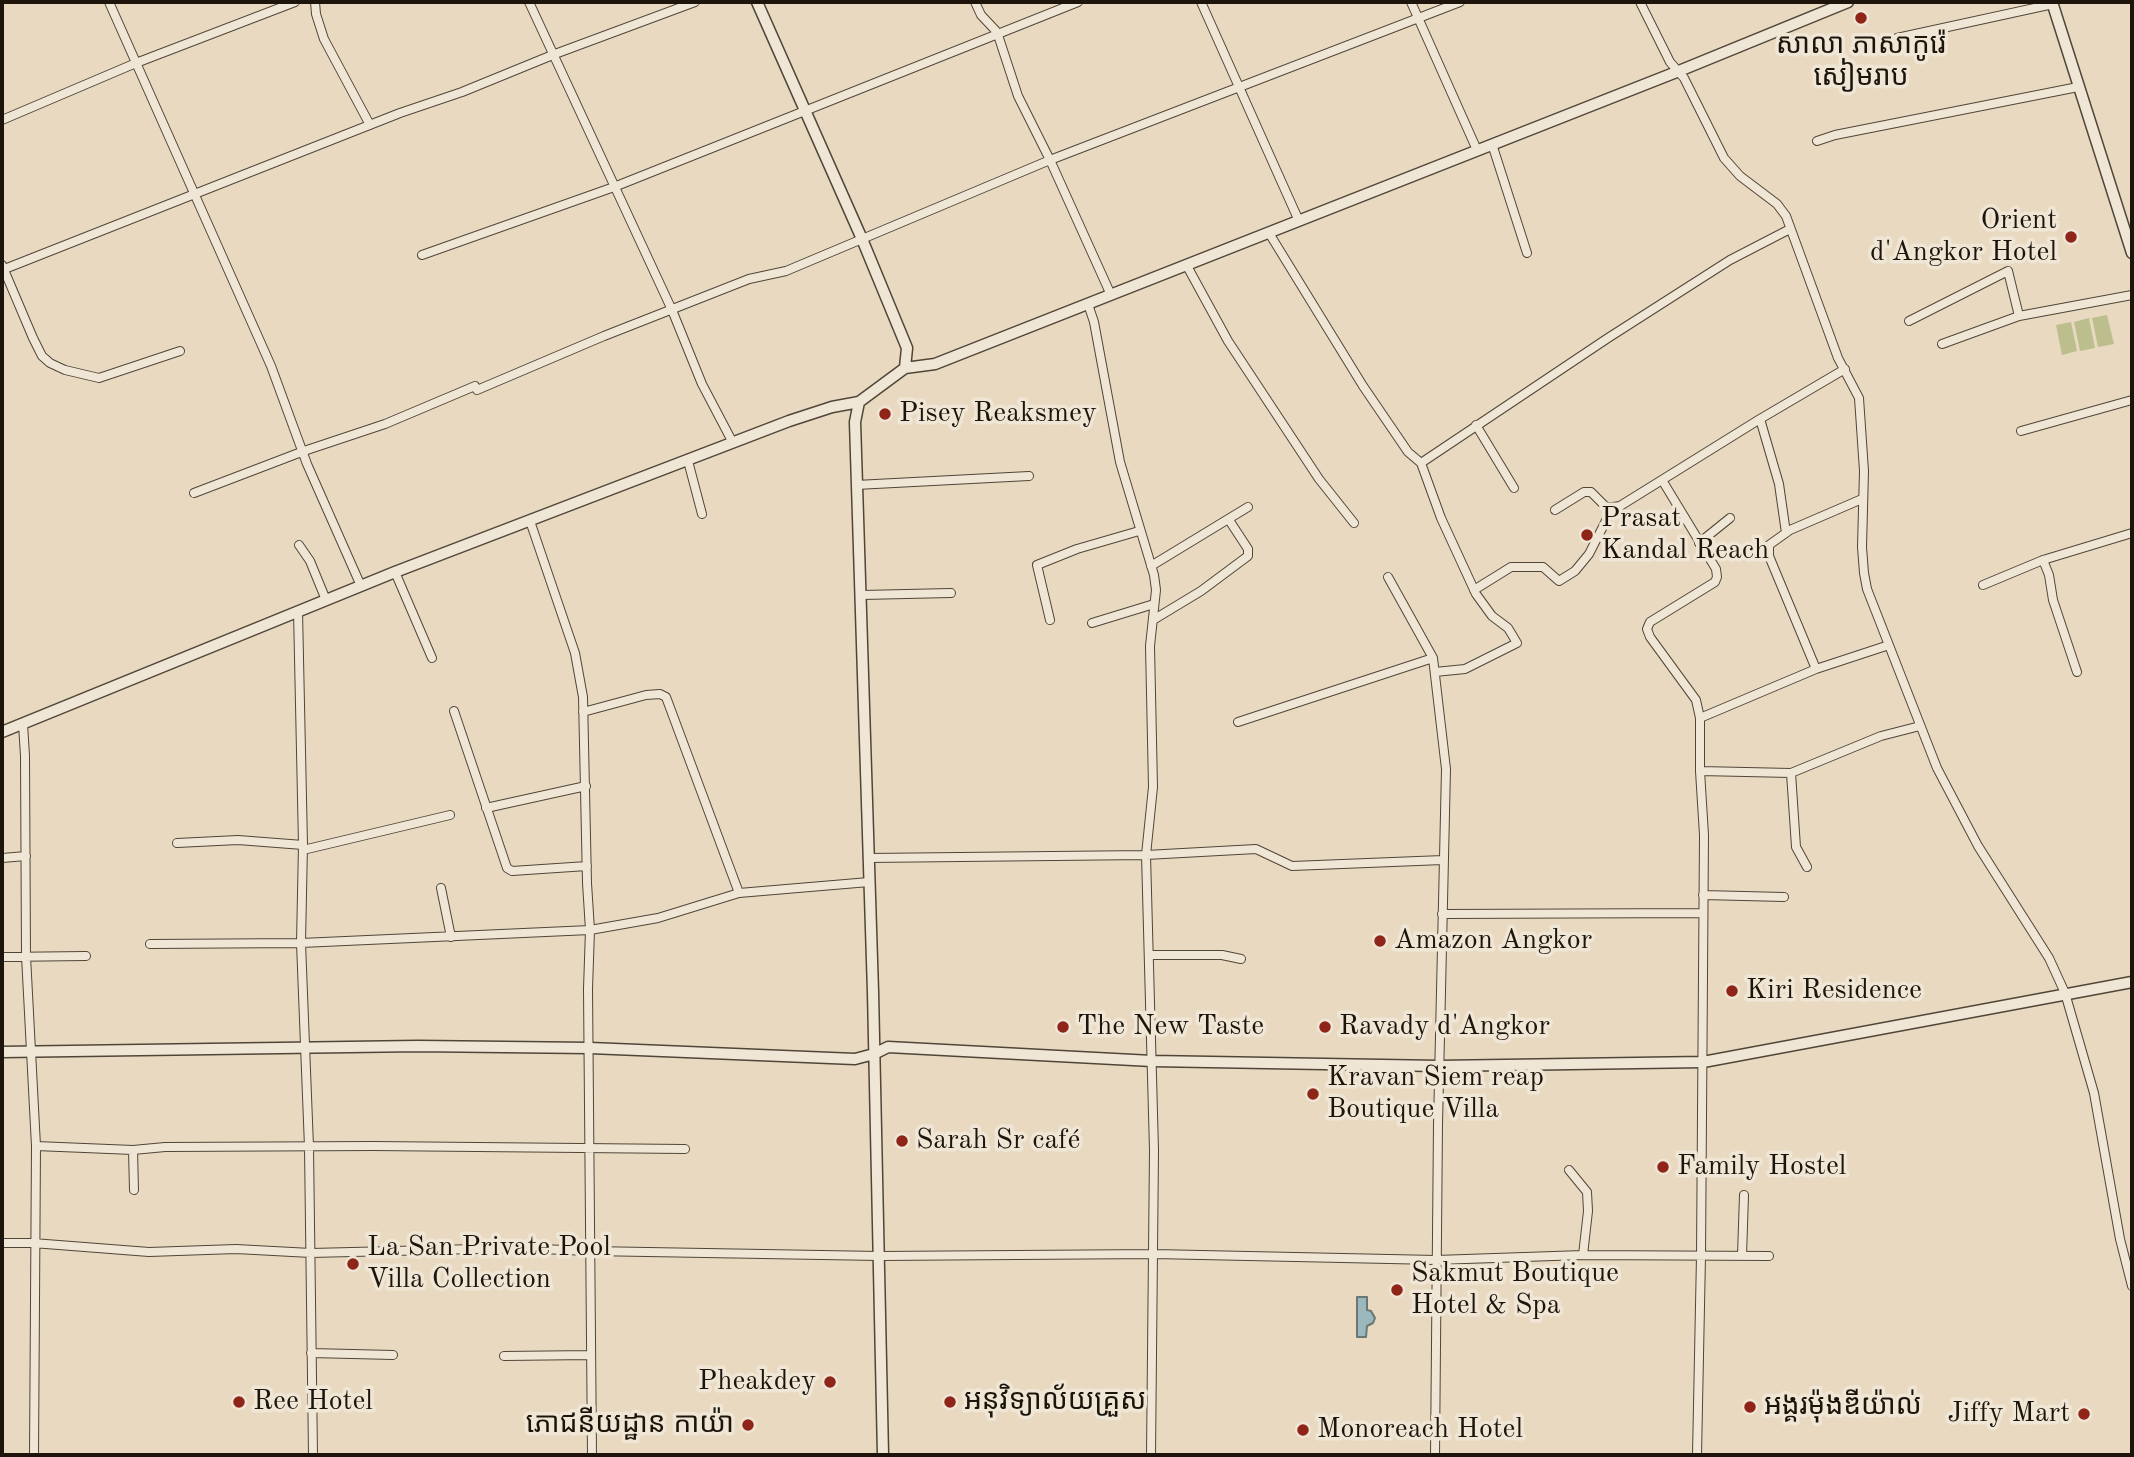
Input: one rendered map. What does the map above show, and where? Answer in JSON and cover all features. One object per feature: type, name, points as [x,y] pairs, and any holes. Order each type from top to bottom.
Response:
[{"type":"street","points":[[109,2],[271,366],[361,586]]},
{"type":"street","points":[[2,120],[136,63],[295,2]]},
{"type":"street","points":[[314,2],[324,39],[370,125]]},
{"type":"street","points":[[529,2],[672,310],[702,384],[733,443]]},
{"type":"street","points":[[180,351],[99,378],[65,370],[41,356],[2,268],[695,2]]},
{"type":"street","points":[[757,2],[904,339],[907,348],[905,368]]},
{"type":"street","points":[[975,2],[981,15],[998,32],[1018,96],[1111,295]]},
{"type":"street","points":[[422,255],[614,187],[1077,2]]},
{"type":"street","points":[[1201,2],[1299,221]]},
{"type":"street","points":[[1411,2],[1477,150]]},
{"type":"street","points":[[194,493],[384,424],[749,279],[786,271],[1050,160],[1460,2]]},
{"type":"street","points":[[1640,2],[1724,158],[1740,176],[1777,204],[1786,216],[1827,330],[1856,388],[1862,414],[1864,573],[1937,768],[1978,846],[2035,935],[2065,993],[2094,1093],[2120,1238],[2132,1286]]},
{"type":"street","points":[[2,732],[395,572],[733,443],[832,407],[859,402],[905,368],[935,364],[1848,2]]},
{"type":"street","points":[[1898,38],[2052,3],[2132,253]]},
{"type":"street","points":[[1817,141],[1849,132],[2078,88]]},
{"type":"street","points":[[1492,144],[1527,253]]},
{"type":"street","points":[[1421,463],[1730,260],[1790,229]]},
{"type":"street","points":[[1269,233],[1363,386],[1408,452],[1421,463],[1441,518],[1474,590],[1492,616],[1508,628],[1517,643],[1465,668],[1435,673]]},
{"type":"street","points":[[1187,266],[1228,341],[1319,479],[1354,523]]},
{"type":"street","points":[[1909,321],[2008,271],[2019,316]]},
{"type":"street","points":[[1942,344],[2019,316],[2132,295]]},
{"type":"street","points":[[1088,304],[1094,322],[1121,462],[1156,590],[1150,646],[1153,787],[1146,855],[1154,1254],[1151,1455]]},
{"type":"street","points":[[1555,510],[1584,492],[1591,492],[1606,507],[1614,507],[1845,369]]},
{"type":"street","points":[[2021,431],[2132,400]]},
{"type":"street","points":[[859,402],[855,422],[856,485],[862,594],[883,1455]]},
{"type":"street","points":[[1760,419],[1779,484],[1786,533]]},
{"type":"street","points":[[1476,425],[1514,488]]},
{"type":"street","points":[[688,461],[702,514]]},
{"type":"street","points":[[856,485],[1028,476]]},
{"type":"street","points":[[1662,480],[1716,569],[1717,577],[1715,582],[1650,622],[1647,629],[1650,638],[1696,700],[1700,718],[1704,835],[1697,1455]]},
{"type":"street","points":[[1816,669],[1769,556],[1769,545],[1786,533],[1862,499]]},
{"type":"street","points":[[1151,566],[1248,507]]},
{"type":"street","points":[[1474,590],[1511,567],[1543,567],[1559,581],[1575,570],[1588,554],[1614,507]]},
{"type":"street","points":[[1699,543],[1730,518]]},
{"type":"street","points":[[1153,620],[1201,591],[1248,556],[1248,549],[1229,520]]},
{"type":"street","points":[[530,521],[575,653],[582,683],[590,930],[592,1455]]},
{"type":"street","points":[[1050,620],[1036,567],[1039,563],[1139,531]]},
{"type":"street","points":[[1983,585],[2043,560],[2132,533]]},
{"type":"street","points":[[299,545],[310,561],[326,600]]},
{"type":"street","points":[[2043,560],[2077,672]]},
{"type":"street","points":[[395,572],[432,658]]},
{"type":"street","points":[[1388,576],[1433,658],[1446,769],[1439,1066],[1435,1455]]},
{"type":"street","points":[[862,594],[951,593]]},
{"type":"street","points":[[1092,622],[1154,604]]},
{"type":"street","points":[[298,611],[303,847],[301,943],[307,1047],[313,1455]]},
{"type":"street","points":[[1700,718],[1816,669],[1889,645]]},
{"type":"street","points":[[1238,722],[1433,658]]},
{"type":"street","points":[[583,712],[646,695],[660,694],[666,697],[739,893]]},
{"type":"street","points":[[454,711],[509,870],[587,866]]},
{"type":"street","points":[[23,724],[26,956],[36,1146],[33,1242],[34,1455]]},
{"type":"street","points":[[1700,771],[1791,773],[1881,736],[1920,726]]},
{"type":"street","points":[[1791,773],[1796,847],[1807,867]]},
{"type":"street","points":[[486,808],[586,786]]},
{"type":"street","points":[[177,844],[238,840],[303,847],[450,815]]},
{"type":"street","points":[[868,858],[1146,855],[1256,849],[1292,866],[1443,860]]},
{"type":"street","points":[[2,858],[26,856]]},
{"type":"street","points":[[150,944],[301,943],[590,930],[658,918],[739,893],[869,882]]},
{"type":"street","points":[[441,887],[451,937]]},
{"type":"street","points":[[1703,895],[1784,897]]},
{"type":"street","points":[[1442,914],[1703,913]]},
{"type":"street","points":[[1149,955],[1222,955],[1241,960]]},
{"type":"street","points":[[2,957],[86,956]]},
{"type":"street","points":[[2,1052],[307,1047],[590,1048],[855,1059],[888,1047],[1152,1061],[1439,1066],[1703,1062],[2132,982]]},
{"type":"street","points":[[36,1146],[133,1150],[165,1147],[685,1149]]},
{"type":"street","points":[[133,1150],[134,1191]]},
{"type":"street","points":[[1569,1170],[1587,1192],[1588,1211],[1583,1255]]},
{"type":"street","points":[[1742,1256],[1744,1195]]},
{"type":"street","points":[[2,1244],[33,1242],[149,1252],[236,1249],[311,1253],[516,1248],[878,1256],[1154,1254],[1436,1260],[1583,1255],[1769,1256]]},
{"type":"street","points":[[311,1353],[393,1355]]},
{"type":"street","points":[[504,1356],[590,1355]]},
{"type":"green space","points":[[2107,315],[2114,344],[2098,347],[2092,318]]},
{"type":"green space","points":[[2089,318],[2095,348],[2080,351],[2074,322]]},
{"type":"green space","points":[[2071,322],[2077,351],[2062,355],[2056,325]]},
{"type":"water","points":[[1357,1297],[1367,1297],[1367,1310],[1371,1311],[1375,1318],[1373,1323],[1367,1326],[1366,1337],[1357,1337]]},
{"type":"place","name":"សាលា ភាសាកូរ៉េ សៀមរាប","points":[[1861,18]]},
{"type":"place","name":"Orient d'Angkor Hotel","points":[[2071,237]]},
{"type":"place","name":"Pisey Reaksmey","points":[[885,414]]},
{"type":"place","name":"Prasat Kandal Reach","points":[[1587,535]]},
{"type":"place","name":"Amazon Angkor","points":[[1380,941]]},
{"type":"place","name":"Kiri Residence","points":[[1732,991]]},
{"type":"place","name":"The New Taste","points":[[1063,1027]]},
{"type":"place","name":"Ravady d'Angkor","points":[[1325,1027]]},
{"type":"place","name":"Kravan Siem reap Boutique Villa","points":[[1313,1094]]},
{"type":"place","name":"Sarah Sr café","points":[[902,1141]]},
{"type":"place","name":"Family Hostel","points":[[1663,1167]]},
{"type":"place","name":"La San Private Pool Villa Collection","points":[[353,1264]]},
{"type":"place","name":"Sakmut Boutique Hotel & Spa","points":[[1397,1290]]},
{"type":"place","name":"Pheakdey","points":[[830,1382]]},
{"type":"place","name":"Ree Hotel","points":[[239,1402]]},
{"type":"place","name":"អនុវិទ្យាល័យគ្រួស","points":[[950,1402]]},
{"type":"place","name":"អង្គរម៉ុងឌីយ៉ាល់","points":[[1750,1407]]},
{"type":"place","name":"Jiffy Mart","points":[[2084,1414]]},
{"type":"place","name":"ភោជនីយដ្ឋាន កាយ៉ា","points":[[748,1425]]},
{"type":"place","name":"Monoreach Hotel","points":[[1303,1430]]}]
